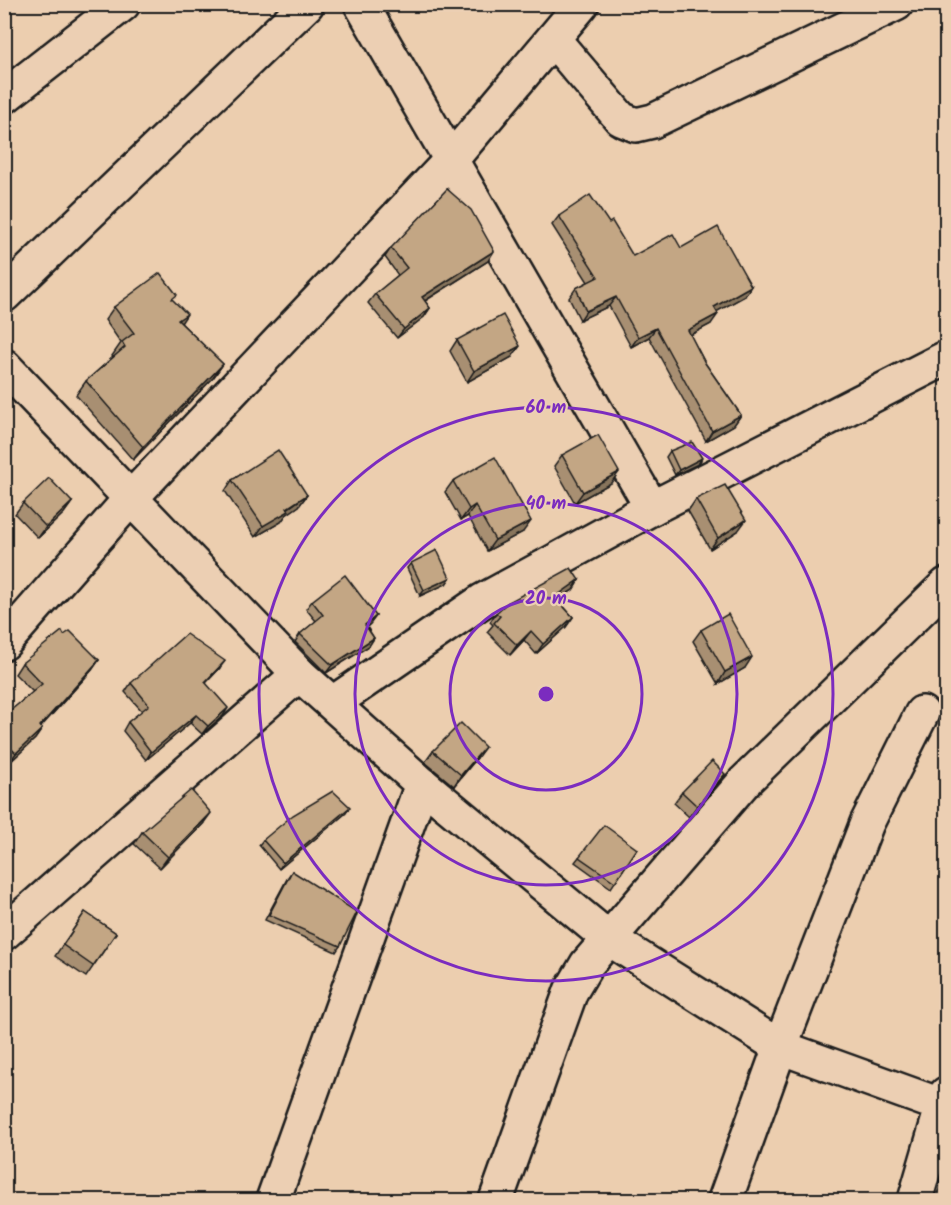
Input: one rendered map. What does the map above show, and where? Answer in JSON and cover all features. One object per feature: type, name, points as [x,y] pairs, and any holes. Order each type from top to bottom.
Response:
[{"type":"street","points":[[4,97],[123,4]]},
{"type":"street","points":[[361,4],[652,508]]},
{"type":"street","points":[[4,643],[131,498],[451,160],[582,4]]},
{"type":"street","points":[[553,39],[621,119],[636,125],[653,121],[896,4]]},
{"type":"street","points":[[4,295],[295,9]]},
{"type":"street","points":[[333,703],[482,601],[652,508],[946,358]]},
{"type":"street","points":[[6,370],[299,674],[423,784],[608,938],[780,1047],[945,1102],[915,1200]]},
{"type":"street","points":[[496,1200],[571,991],[587,964],[745,782],[946,585]]},
{"type":"street","points":[[4,933],[299,674]]},
{"type":"street","points":[[725,1200],[780,1047],[867,823],[922,713]]},
{"type":"street","points":[[273,1200],[423,784]]},
{"type":"building","points":[[447,189],[471,210],[494,251],[422,297],[430,308],[404,329],[375,294],[407,268],[391,248]]},
{"type":"building","points":[[590,195],[609,223],[612,221],[633,256],[673,234],[681,248],[718,227],[751,286],[714,307],[718,314],[688,330],[705,363],[741,415],[712,431],[656,328],[638,337],[616,297],[586,311],[576,288],[598,277],[559,216]]},
{"type":"building","points":[[160,273],[177,295],[172,299],[187,314],[178,320],[223,364],[143,447],[86,381],[125,347],[122,342],[134,333],[114,307]]},
{"type":"building","points":[[503,315],[520,346],[474,371],[457,340]]},
{"type":"building","points":[[598,435],[619,472],[583,492],[562,455]]},
{"type":"building","points":[[692,442],[702,458],[679,470],[670,451]]},
{"type":"building","points":[[278,450],[307,495],[287,508],[289,511],[263,526],[232,480]]},
{"type":"building","points":[[495,457],[531,521],[495,540],[475,505],[469,509],[453,481]]},
{"type":"building","points":[[49,478],[72,502],[46,527],[23,503]]},
{"type":"building","points":[[725,485],[746,520],[718,538],[696,499]]},
{"type":"building","points":[[437,550],[450,578],[424,590],[411,563]]},
{"type":"building","points":[[571,568],[579,580],[555,597],[573,617],[543,644],[531,631],[517,645],[494,623],[500,616],[496,613],[507,603]]},
{"type":"building","points":[[345,575],[376,616],[365,625],[374,638],[332,665],[300,634],[323,615],[312,601]]},
{"type":"building","points":[[728,614],[752,657],[725,672],[701,630]]},
{"type":"building","points":[[62,631],[64,635],[70,631],[99,660],[40,726],[42,729],[16,753],[4,742],[4,716],[42,684],[22,663]]},
{"type":"building","points":[[186,634],[225,661],[205,682],[228,708],[208,726],[196,715],[151,752],[128,722],[149,705],[131,683]]},
{"type":"building","points":[[461,723],[485,747],[461,775],[433,751]]},
{"type":"building","points":[[712,761],[725,774],[697,806],[682,792]]},
{"type":"building","points":[[191,790],[211,813],[168,857],[142,832]]},
{"type":"building","points":[[333,791],[350,807],[283,863],[263,840],[293,815]]},
{"type":"building","points":[[604,825],[637,849],[615,882],[579,857]]},
{"type":"building","points":[[292,871],[357,912],[340,946],[269,915]]},
{"type":"building","points":[[85,912],[116,933],[93,966],[63,945]]}]
